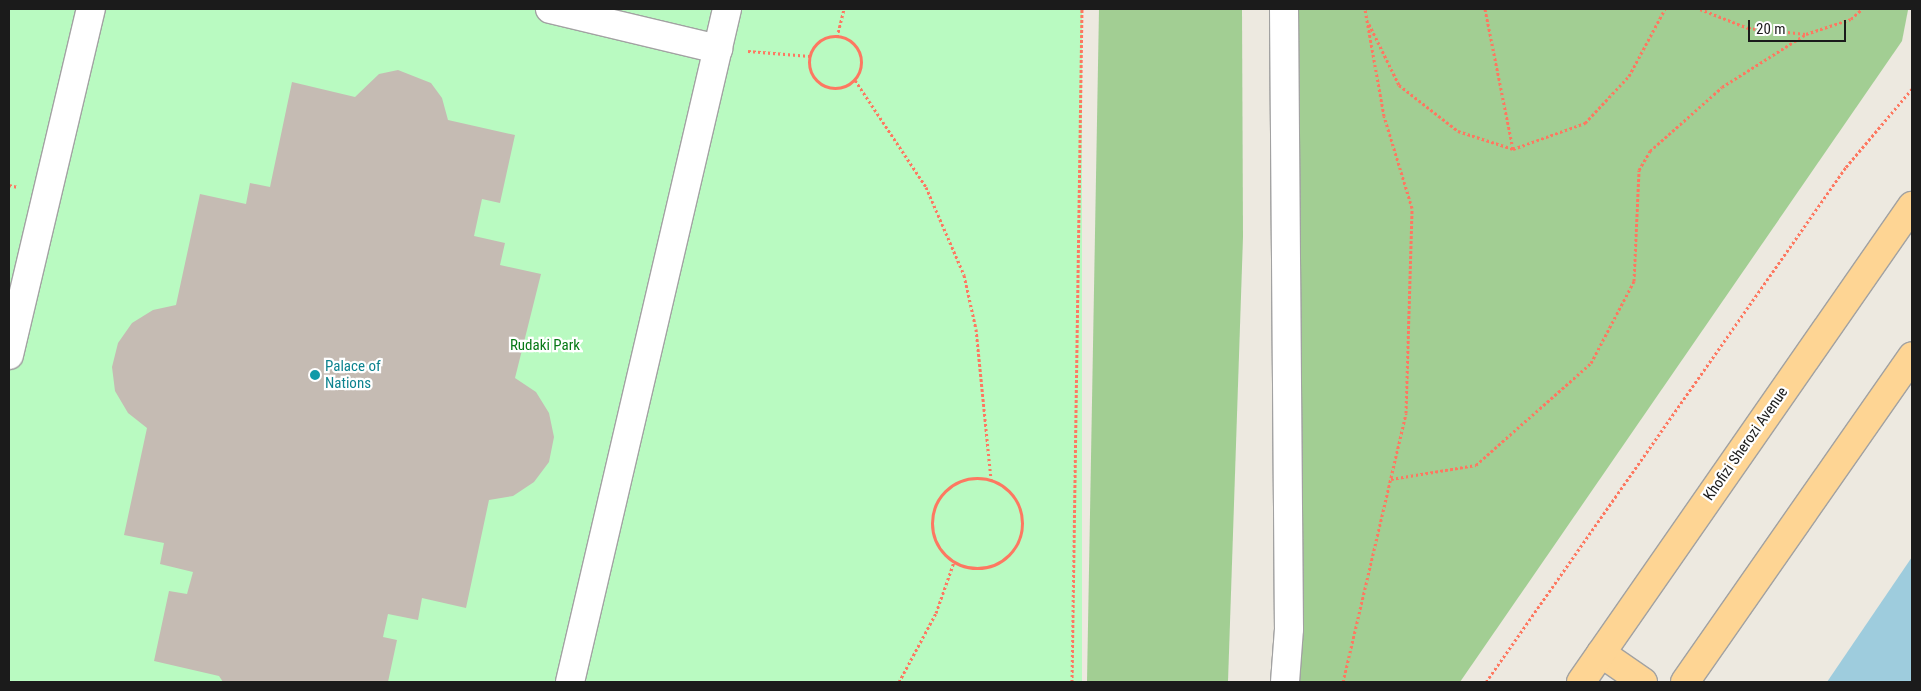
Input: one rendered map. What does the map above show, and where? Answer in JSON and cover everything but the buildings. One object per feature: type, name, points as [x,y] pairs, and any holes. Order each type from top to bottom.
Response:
[{"type":"main road","name":"Khofizi Sherozi Avenue","points":[[1581,682],[1912,206]]},
{"type":"main road","points":[[1685,682],[1912,356]]},
{"type":"main road","points":[[1601,653],[1643,682]]},
{"type":"lane","points":[[9,354],[91,9]]},
{"type":"lane","points":[[550,9],[718,48]]},
{"type":"lane","points":[[570,682],[727,9]]},
{"type":"lane","points":[[1284,9],[1289,619],[1285,682]]},
{"type":"path","points":[[837,37],[844,9]]},
{"type":"path","points":[[1072,682],[1082,9]]},
{"type":"path","points":[[1342,682],[1406,413],[1412,208],[1384,116],[1365,9]]},
{"type":"path","points":[[1485,9],[1513,149]]},
{"type":"path","points":[[1367,19],[1399,85],[1458,131],[1513,149],[1585,123],[1629,76],[1665,9]]},
{"type":"path","points":[[1700,9],[1748,28],[1806,34]]},
{"type":"path","points":[[1391,479],[1476,464],[1591,363],[1634,281],[1639,170],[1650,151],[1722,87],[1806,34],[1852,20],[1862,9]]},
{"type":"path","points":[[837,37],[850,42],[860,52],[860,71],[855,80],[847,86],[828,87],[813,76],[810,56],[820,42],[837,37]]},
{"type":"path","points":[[718,48],[810,56]]},
{"type":"path","points":[[855,80],[926,187],[964,275],[976,329],[990,480]]},
{"type":"path","points":[[1486,682],[1846,167],[1912,89]]},
{"type":"path","points":[[972,478],[990,480],[1007,489],[1018,505],[1023,524],[1018,542],[1007,557],[991,567],[972,568],[954,562],[940,549],[932,532],[933,513],[940,496],[954,484],[972,478]]},
{"type":"path","points":[[899,682],[936,613],[954,562]]},
{"type":"green space","name":"Rudaki Park","points":[[9,9],[1082,9],[1082,682],[9,682]]},
{"type":"green space","points":[[1099,9],[1242,9],[1243,237],[1228,682],[1087,682]]},
{"type":"green space","points":[[1294,9],[1908,10],[1902,41],[1460,682],[1293,682]]},
{"type":"water","points":[[1912,557],[1912,682],[1827,682]]},
{"type":"place","name":"Palace of Nations","points":[[315,375]]}]
